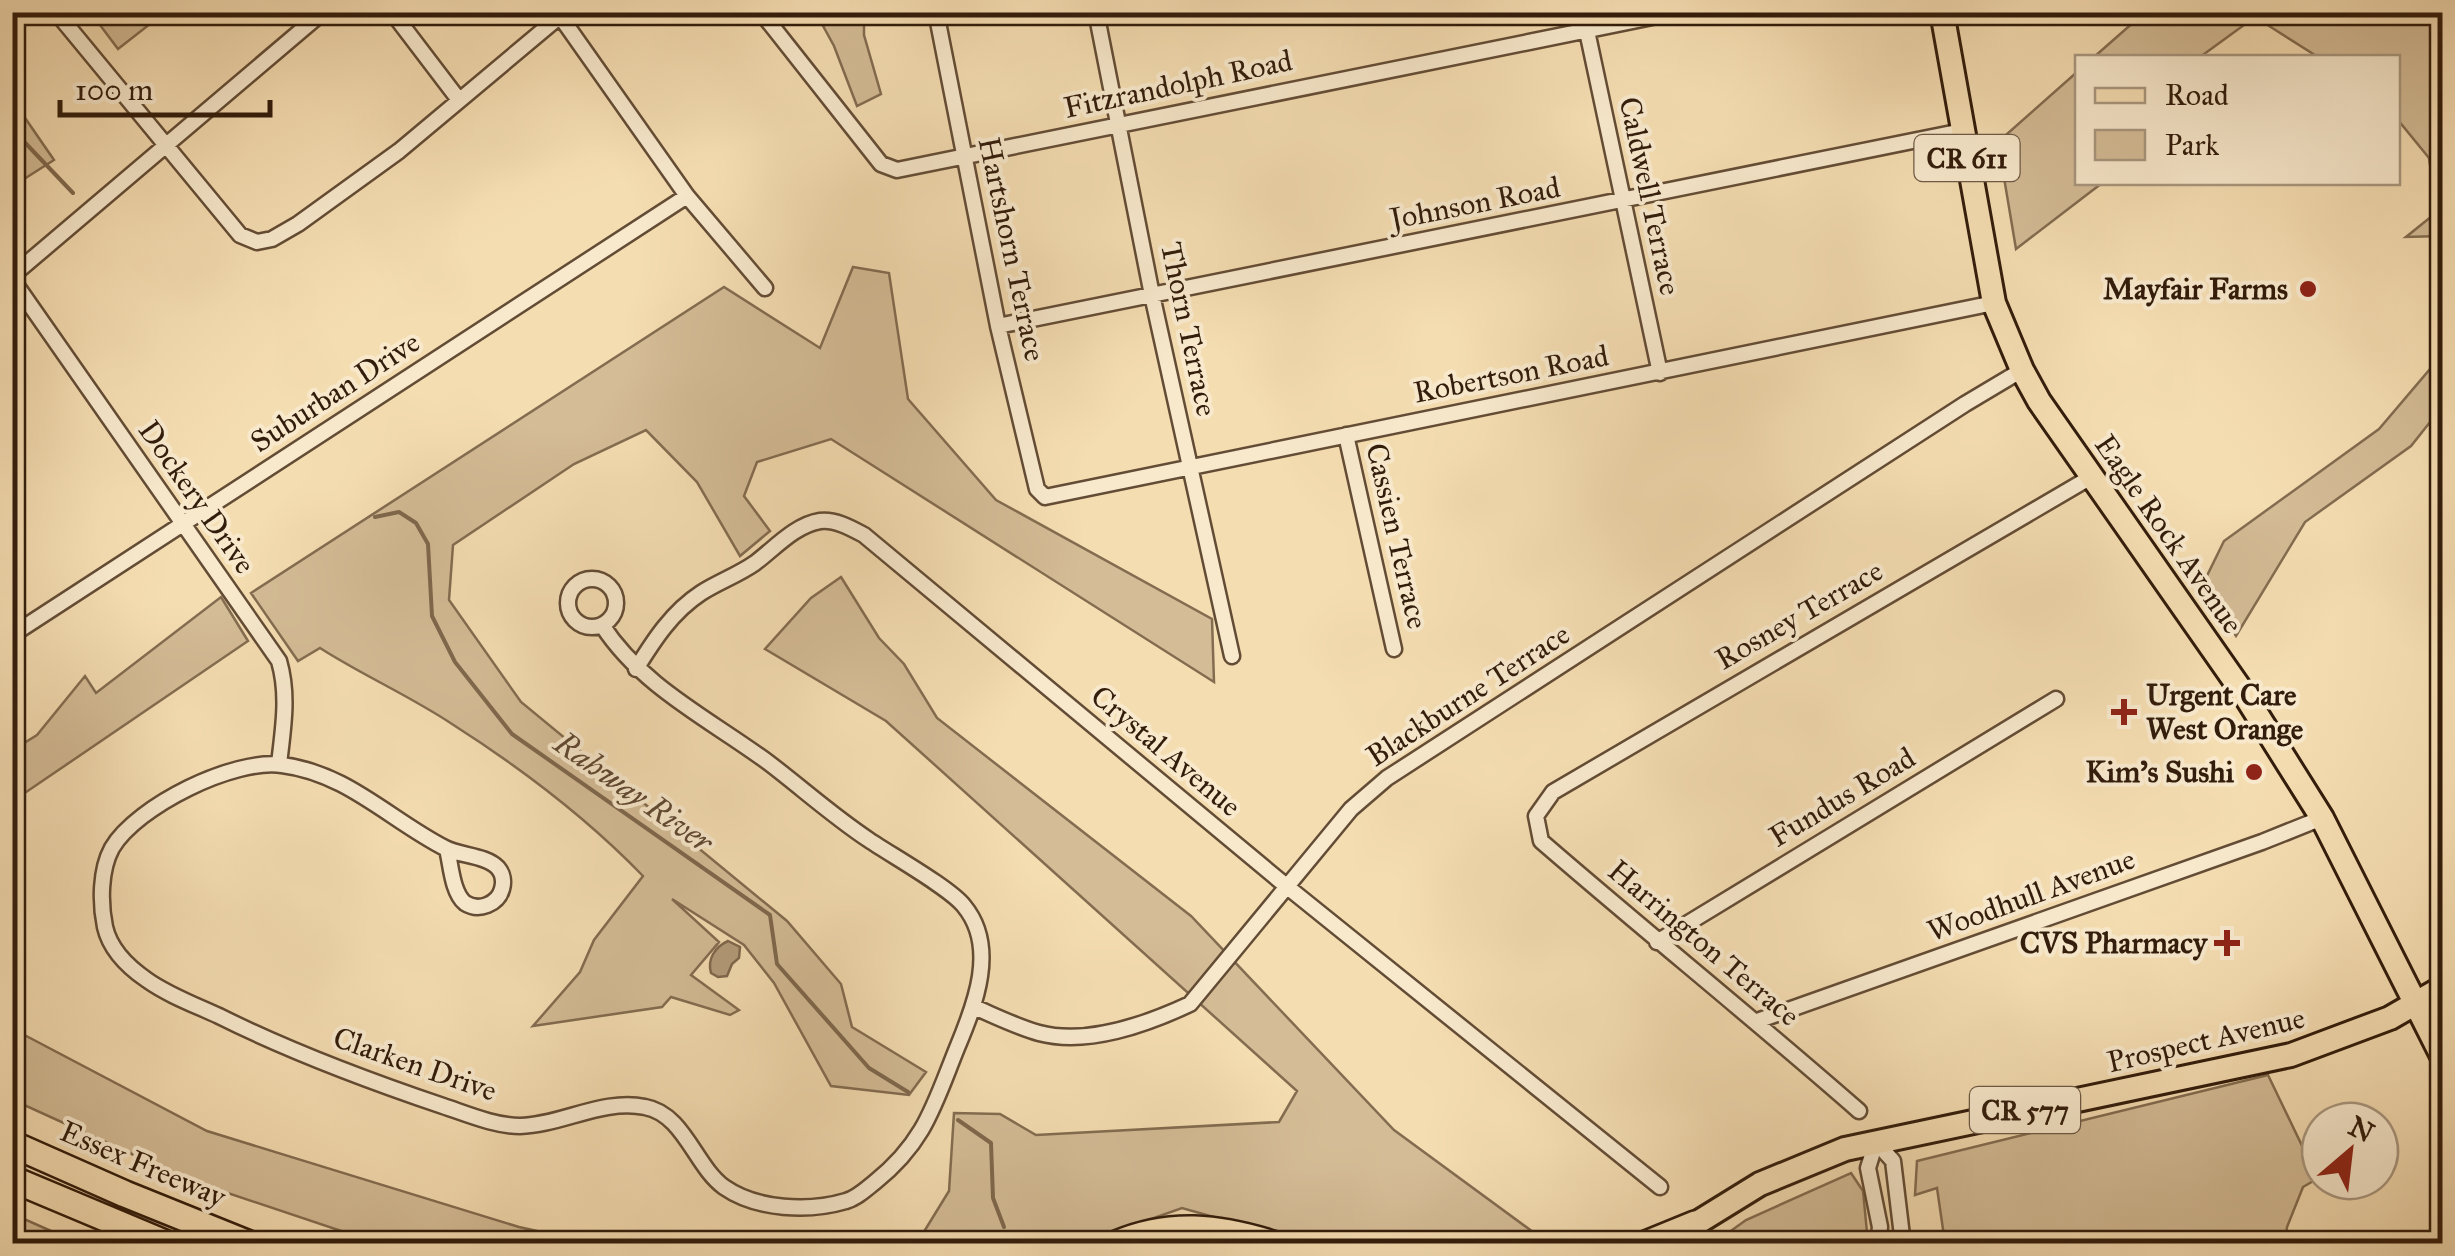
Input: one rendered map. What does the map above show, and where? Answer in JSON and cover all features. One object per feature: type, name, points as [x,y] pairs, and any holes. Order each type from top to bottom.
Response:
[{"type":"highway","name":"Essex Freeway","points":[[12,1144],[249,1244]]},
{"type":"highway","points":[[12,1180],[167,1244]]},
{"type":"highway","points":[[1646,1244],[1695,1224]]},
{"type":"highway","points":[[1116,1244],[1168,1229],[1200,1227],[1273,1244]]},
{"type":"main road","name":"Eagle Rock Avenue","points":[[1942,12],[1994,303],[2022,370],[2246,697],[2322,818],[2442,1056]]},
{"type":"main road","name":"Prospect Avenue","points":[[1664,1244],[1760,1184],[1845,1149],[2292,1055],[2353,1033],[2442,988]]},
{"type":"main road","name":"Prospect Avenue","points":[[1674,1244],[1695,1224]]},
{"type":"street","points":[[56,12],[240,235],[257,242],[298,224],[384,162],[562,14],[687,196],[765,288]]},
{"type":"street","points":[[12,277],[323,12]]},
{"type":"street","points":[[392,12],[459,100]]},
{"type":"street","name":"Fitzrandolph Road","points":[[761,12],[881,164],[898,170],[1677,12]]},
{"type":"street","name":"Hartshorn Terrace","points":[[936,12],[998,326],[1040,495]]},
{"type":"street","name":"Thorn Terrace","points":[[1096,12],[1152,296],[1232,656]]},
{"type":"street","name":"Caldwell Terrace","points":[[1587,31],[1660,373]]},
{"type":"street","name":"Johnson Road","points":[[998,326],[1962,130]]},
{"type":"street","name":"Suburban Drive","points":[[15,628],[181,525],[687,196]]},
{"type":"street","name":"Dockery Drive","points":[[12,277],[279,662],[285,704],[280,764]]},
{"type":"street","name":"Robertson Road","points":[[1040,495],[1190,468],[1994,303]]},
{"type":"street","name":"Blackburne Terrace","points":[[974,1007],[1040,1033],[1074,1038],[1156,1020],[1190,1004],[1351,809],[1387,778],[2022,370]]},
{"type":"street","name":"Cassien Terrace","points":[[1346,435],[1394,650]]},
{"type":"street","name":"Rosney Terrace","points":[[1540,808],[1553,792],[2092,477]]},
{"type":"street","name":"Crystal Avenue","points":[[636,669],[659,632],[698,595],[752,565],[809,524],[831,521],[847,526],[864,535],[1285,885],[1660,1187]]},
{"type":"street","name":"Clarken Drive","points":[[446,849],[458,893],[466,903],[477,908],[490,904],[501,894],[504,882],[500,870],[487,861],[446,849],[349,787],[280,764],[214,775],[157,808],[113,846],[105,868],[102,904],[106,934],[121,958],[149,982],[271,1042],[474,1117],[518,1126],[602,1109],[650,1107],[670,1122],[723,1187],[763,1204],[805,1208],[852,1200],[894,1166],[920,1138],[974,1007],[982,972],[978,938],[964,906],[846,825],[770,764],[636,669],[602,626]]},
{"type":"street","name":"Fundus Road","points":[[1657,942],[2056,699]]},
{"type":"street","name":"Harrington Terrace","points":[[1540,808],[1536,816],[1540,841],[1858,1111]]},
{"type":"street","name":"Woodhull Avenue","points":[[1757,1022],[2322,818]]},
{"type":"street","points":[[1876,1142],[1868,1168],[1880,1227],[1878,1244]]},
{"type":"street","points":[[1876,1142],[1893,1161],[1903,1244]]},
{"type":"green space","points":[[91,13],[164,13],[118,49]]},
{"type":"green space","points":[[816,13],[864,13],[864,35],[881,94],[857,106],[834,46]]},
{"type":"green space","points":[[2144,13],[2442,13],[2442,236],[2406,237],[2437,212],[2429,158],[2400,122],[2400,55],[2315,55],[2255,17],[2203,55],[2096,55]]},
{"type":"green space","points":[[2075,74],[2075,185],[2099,185],[2016,249],[1998,142]]},
{"type":"green space","points":[[12,99],[54,160],[13,186],[12,186]]},
{"type":"green space","points":[[853,267],[889,273],[908,399],[996,500],[1212,619],[1214,682],[831,439],[757,462],[744,496],[770,531],[740,556],[697,482],[646,430],[574,464],[453,545],[449,600],[521,702],[787,921],[841,984],[852,1027],[926,1072],[909,1095],[831,1086],[774,983],[744,945],[672,899],[719,942],[691,975],[739,1010],[730,1015],[671,997],[662,1007],[533,1026],[580,972],[594,940],[643,876],[552,794],[436,714],[320,648],[298,661],[251,593],[724,287],[820,348]]},
{"type":"green space","points":[[2442,355],[2442,407],[2411,446],[2305,522],[2236,636],[2202,586],[2224,541],[2379,429]]},
{"type":"green space","points":[[841,577],[879,638],[904,664],[937,718],[1191,916],[1394,1130],[1548,1243],[1306,1243],[1182,1208],[1083,1243],[917,1243],[949,1191],[954,1113],[1000,1114],[1036,1135],[1279,1122],[1297,1091],[886,721],[765,649],[811,598]]},
{"type":"green space","points":[[221,597],[248,641],[13,801],[13,750],[37,735],[85,676],[96,693]]},
{"type":"green space","points":[[13,1029],[207,1131],[519,1227],[591,1243],[377,1243],[189,1180],[13,1100]]},
{"type":"green space","points":[[2268,1075],[2300,1142],[2300,1194],[2285,1243],[1945,1243],[1937,1188],[1915,1195],[1917,1161]]},
{"type":"green space","points":[[1851,1173],[1863,1191],[1868,1243],[1714,1243],[1746,1220]]},
{"type":"green space","points":[[13,1214],[78,1243],[13,1243]]},
{"type":"shaded area","points":[[728,941],[740,947],[739,958],[727,976],[718,977],[711,973],[711,958]]},
{"type":"waterway","name":"Rahway River","points":[[12,129],[73,193]]},
{"type":"waterway","name":"Rahway River","points":[[375,517],[399,512],[416,523],[428,544],[432,616],[455,662],[512,734],[770,915],[777,964],[869,1068],[908,1092]]},
{"type":"waterway","name":"Rahway River","points":[[958,1120],[991,1143],[993,1198],[1004,1227]]},
{"type":"place","name":"Mayfair Farms","points":[[2308,289]]},
{"type":"place","name":"Urgent Care West Orange","points":[[2124,712]]},
{"type":"place","name":"Kim's Sushi","points":[[2254,772]]},
{"type":"place","name":"CVS Pharmacy","points":[[2227,943]]}]
